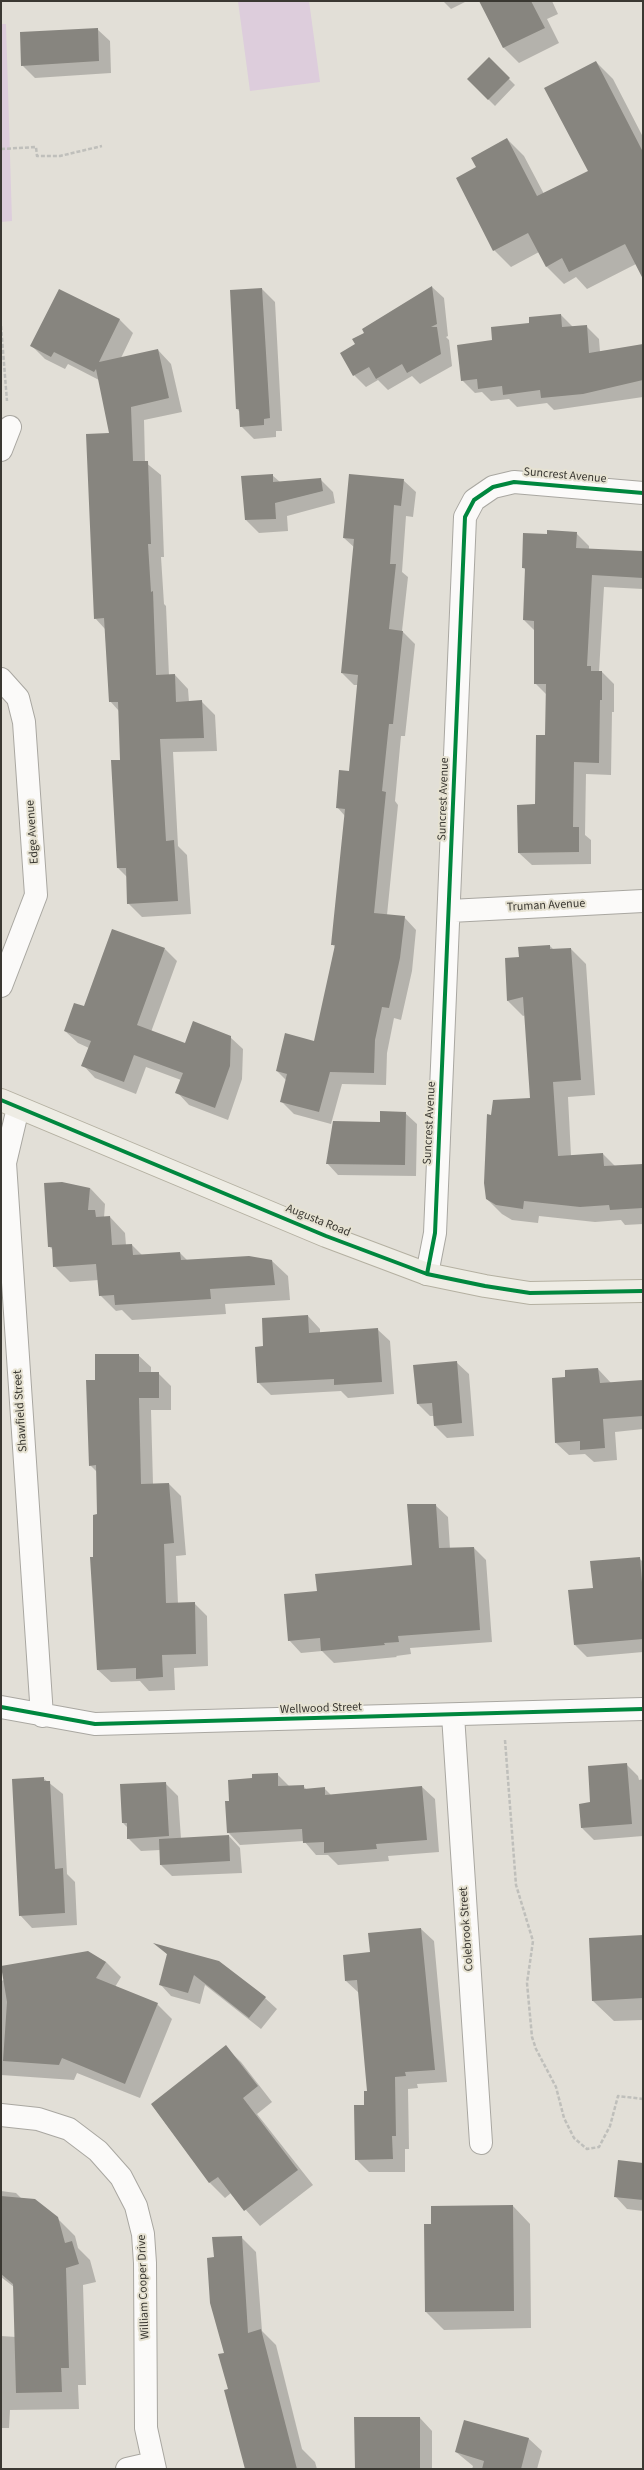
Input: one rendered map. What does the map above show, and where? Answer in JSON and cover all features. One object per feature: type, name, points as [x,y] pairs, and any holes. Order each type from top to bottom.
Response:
[{"type":"main road","name":"Augusta Road","points":[[9,1104],[326,1236],[427,1274],[485,1286],[530,1293],[643,1291]]},
{"type":"street","points":[[1,450],[10,427]]},
{"type":"street","name":"Suncrest Avenue","points":[[427,1274],[435,1232],[450,911],[465,517],[474,500],[493,487],[514,482],[643,493]]},
{"type":"street","name":"Edge Avenue","points":[[1,679],[18,698],[24,722],[36,877],[36,895],[30,914],[1,986]]},
{"type":"street","name":"Truman Avenue","points":[[450,911],[643,901]]},
{"type":"street","name":"Shawfield Street","points":[[9,1104],[5,1163],[42,1716]]},
{"type":"street","name":"Wellwood Street","points":[[1,1707],[42,1716],[95,1724],[643,1709]]},
{"type":"street","name":"Colebrook Street","points":[[454,1715],[481,2143]]},
{"type":"street","name":"William Cooper Drive","points":[[1,2115],[38,2119],[69,2130],[98,2151],[121,2177],[136,2206],[143,2234],[145,2263],[146,2428],[154,2466]]},
{"type":"street","points":[[127,2469],[154,2466]]},
{"type":"path","points":[[1,149],[36,146],[37,156],[60,156],[102,146]]},
{"type":"path","points":[[1,326],[10,427]]},
{"type":"path","points":[[502,1713],[516,1885],[534,1941],[527,1982],[532,2036],[536,2049],[556,2087],[564,2118],[574,2138],[587,2149],[599,2147],[610,2126],[618,2096],[643,2099]]},
{"type":"shaded area","points":[[238,1],[309,1],[320,82],[250,91]]},
{"type":"shaded area","points":[[1,24],[6,24],[12,221],[1,222]]},
{"type":"building","points":[[479,1],[531,1],[545,28],[503,48]]},
{"type":"building","points":[[98,28],[99,61],[21,66],[20,32]]},
{"type":"building","points":[[489,57],[510,78],[488,100],[467,79]]},
{"type":"building","points":[[596,61],[643,152],[643,279],[625,244],[569,272],[562,258],[546,267],[528,233],[493,251],[456,178],[476,167],[471,158],[507,138],[537,196],[588,171],[544,88]]},
{"type":"building","points":[[432,286],[437,324],[431,327],[437,327],[441,354],[407,373],[402,364],[376,379],[369,367],[353,376],[340,353],[355,344],[352,339],[364,333],[362,329]]},
{"type":"building","points":[[262,288],[270,418],[264,419],[264,425],[240,427],[239,409],[236,409],[230,290]]},
{"type":"building","points":[[59,289],[120,319],[99,362],[158,349],[169,398],[131,407],[133,461],[148,461],[151,544],[148,544],[151,592],[153,591],[156,675],[175,674],[176,702],[202,700],[204,738],[160,739],[166,841],[174,840],[178,901],[127,904],[126,868],[117,868],[111,760],[120,760],[118,702],[109,702],[104,618],[94,619],[86,434],[109,433],[96,369],[94,372],[54,352],[51,357],[30,346]]},
{"type":"building","points":[[561,314],[562,327],[587,325],[589,353],[643,344],[643,380],[583,394],[541,398],[540,390],[503,395],[502,386],[478,389],[477,379],[461,381],[457,345],[492,340],[491,327],[529,323],[529,317]]},
{"type":"building","points":[[273,474],[273,482],[321,478],[323,491],[275,503],[276,519],[245,520],[241,476]]},
{"type":"building","points":[[349,474],[404,479],[401,506],[394,505],[390,564],[396,564],[389,629],[403,631],[393,724],[389,724],[382,791],[386,792],[374,913],[405,916],[400,958],[389,1008],[382,1007],[375,1040],[374,1073],[330,1072],[319,1112],[280,1102],[287,1074],[276,1071],[285,1033],[314,1041],[335,945],[331,945],[345,809],[336,808],[339,770],[349,771],[358,675],[341,673],[354,539],[343,538]]},
{"type":"building","points":[[547,530],[577,532],[576,548],[643,551],[643,578],[592,575],[587,666],[591,666],[591,671],[602,671],[602,700],[600,700],[599,763],[574,762],[573,827],[579,827],[579,852],[518,853],[517,805],[535,804],[536,735],[545,735],[546,684],[534,684],[534,621],[523,620],[525,568],[522,568],[523,533],[547,534]]},
{"type":"building","points":[[112,929],[165,948],[137,1025],[185,1043],[193,1021],[231,1036],[230,1066],[215,1108],[175,1093],[183,1073],[134,1055],[124,1082],[81,1066],[91,1041],[64,1031],[74,1003],[84,1006]]},
{"type":"building","points":[[550,945],[550,949],[571,948],[581,1080],[553,1082],[558,1156],[603,1153],[604,1166],[643,1164],[643,1208],[610,1210],[609,1205],[580,1207],[524,1201],[523,1209],[496,1205],[486,1199],[484,1183],[487,1114],[491,1115],[493,1100],[530,1098],[523,997],[507,1001],[505,958],[519,957],[518,947]]},
{"type":"building","points":[[380,1111],[406,1112],[405,1165],[326,1164],[333,1121],[380,1122]]},
{"type":"building","points":[[62,1182],[90,1188],[88,1210],[95,1210],[96,1217],[110,1216],[112,1245],[132,1244],[133,1255],[180,1252],[181,1260],[249,1256],[272,1260],[275,1285],[210,1289],[211,1299],[115,1305],[114,1295],[99,1296],[96,1264],[53,1267],[52,1247],[48,1247],[44,1183]]},
{"type":"building","points":[[308,1315],[309,1333],[378,1328],[382,1382],[334,1385],[334,1379],[257,1383],[255,1347],[263,1346],[262,1318]]},
{"type":"building","points":[[95,1354],[139,1354],[139,1372],[159,1372],[159,1398],[139,1398],[141,1484],[169,1483],[174,1543],[164,1544],[166,1603],[195,1602],[196,1654],[162,1655],[163,1677],[136,1679],[136,1668],[97,1670],[90,1557],[93,1557],[93,1515],[97,1514],[96,1465],[89,1466],[86,1380],[95,1380]]},
{"type":"building","points":[[457,1361],[462,1423],[434,1426],[432,1403],[417,1404],[413,1365]]},
{"type":"building","points":[[598,1368],[600,1383],[643,1380],[643,1416],[603,1419],[605,1448],[580,1450],[580,1441],[555,1443],[552,1378],[565,1377],[565,1370]]},
{"type":"building","points":[[407,1504],[436,1504],[439,1548],[474,1547],[480,1630],[398,1636],[399,1642],[384,1643],[385,1645],[321,1651],[320,1638],[288,1641],[284,1594],[317,1591],[315,1574],[412,1565]]},
{"type":"building","points":[[640,1557],[643,1595],[643,1639],[574,1645],[568,1590],[593,1588],[590,1561]]},
{"type":"building","points":[[627,1763],[632,1824],[581,1828],[579,1804],[590,1802],[588,1766]]},
{"type":"building","points":[[278,1773],[278,1786],[304,1785],[304,1789],[325,1787],[325,1795],[422,1786],[427,1840],[376,1844],[377,1849],[324,1853],[324,1842],[303,1843],[302,1829],[227,1833],[225,1801],[229,1801],[228,1780],[252,1778],[252,1774]]},
{"type":"building","points":[[44,1777],[44,1781],[50,1781],[55,1869],[63,1868],[65,1913],[19,1916],[12,1779]]},
{"type":"building","points":[[166,1782],[169,1836],[127,1839],[127,1823],[122,1823],[120,1784]]},
{"type":"building","points":[[229,1835],[230,1861],[160,1865],[159,1839]]},
{"type":"building","points":[[421,1928],[435,2070],[405,2072],[406,2076],[395,2077],[396,2136],[392,2136],[393,2159],[355,2160],[354,2105],[364,2105],[364,2091],[367,2091],[357,1980],[345,1981],[343,1955],[370,1952],[368,1933]]},
{"type":"building","points":[[643,1935],[643,1998],[592,2001],[589,1938]]},
{"type":"building","points":[[153,1943],[219,1961],[266,1997],[249,2018],[194,1975],[188,1993],[159,1985],[167,1954]]},
{"type":"building","points":[[88,1951],[106,1962],[96,1978],[158,2003],[125,2084],[62,2058],[59,2065],[3,2061],[7,2002],[1,1966]]},
{"type":"building","points":[[226,2045],[258,2086],[243,2098],[298,2170],[244,2211],[218,2177],[209,2183],[151,2104]]},
{"type":"building","points":[[618,2160],[643,2163],[643,2200],[614,2197]]},
{"type":"building","points":[[1,2196],[35,2199],[58,2217],[65,2243],[72,2241],[79,2264],[66,2268],[69,2368],[61,2368],[62,2392],[16,2393],[13,2284],[1,2274]]},
{"type":"building","points":[[513,2205],[514,2311],[425,2312],[424,2224],[431,2224],[431,2206]]},
{"type":"building","points":[[242,2236],[248,2333],[261,2329],[297,2469],[245,2469],[224,2390],[228,2389],[218,2354],[224,2353],[210,2303],[207,2258],[214,2257],[212,2237]]},
{"type":"building","points":[[354,2417],[420,2417],[420,2469],[355,2469]]},
{"type":"building","points":[[464,2420],[529,2438],[521,2469],[482,2469],[484,2461],[455,2452]]},
{"type":"cycle path","points":[[427,1274],[435,1233],[465,517],[474,500],[493,487],[514,482],[643,493]]},
{"type":"cycle path","points":[[1,1100],[326,1236],[427,1274],[485,1286],[530,1293],[643,1291]]},
{"type":"cycle path","points":[[1,1707],[95,1724],[643,1709]]}]
